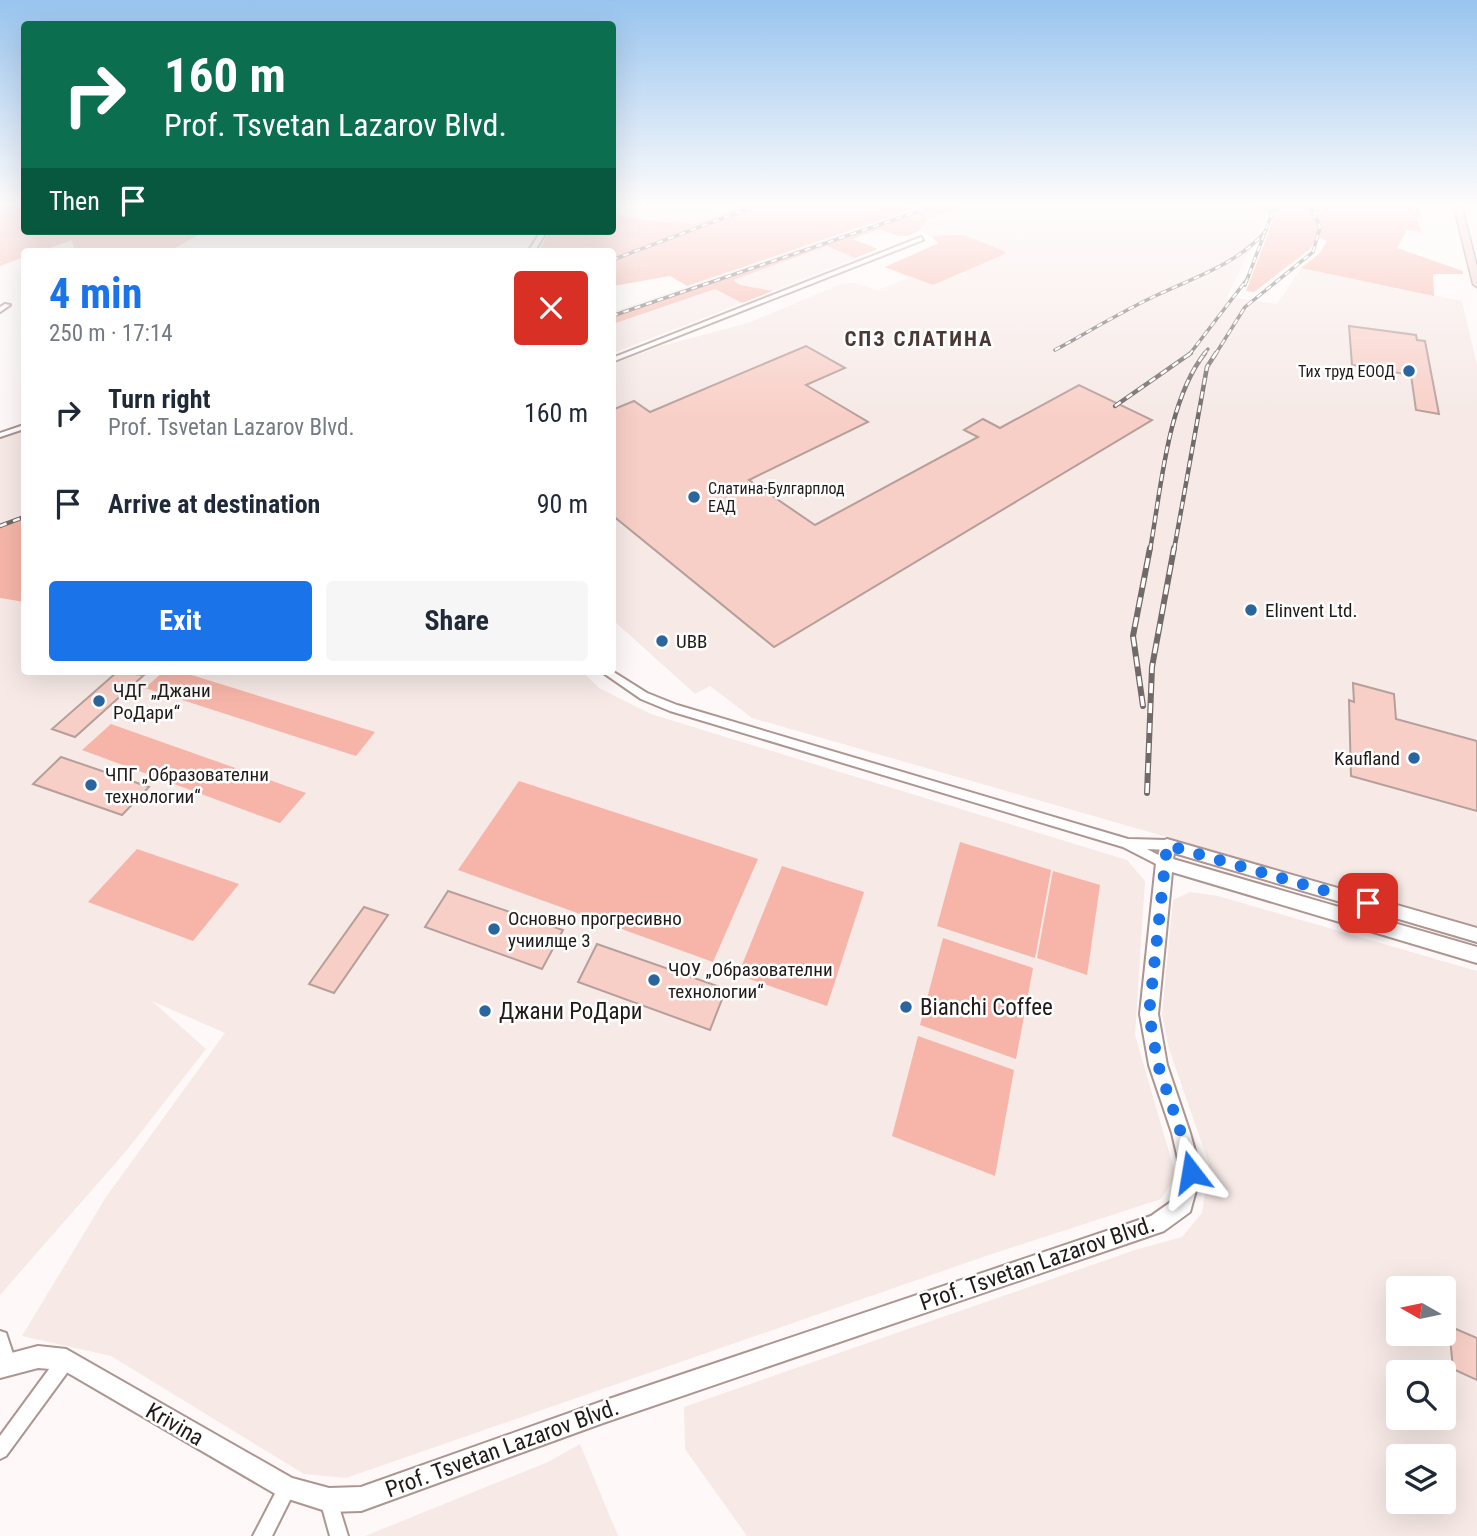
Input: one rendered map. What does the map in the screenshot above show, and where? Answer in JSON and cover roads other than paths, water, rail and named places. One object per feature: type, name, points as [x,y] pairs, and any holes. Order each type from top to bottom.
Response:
[{"type":"street","points":[[616,358],[830,275]]},
{"type":"street","points":[[0,435],[21,428]]},
{"type":"street","points":[[612,675],[644,696],[674,708],[1126,843],[1477,935]]},
{"type":"street","points":[[1126,843],[1477,955]]},
{"type":"street","name":"Prof. Tsvetan Lazarov Blvd.","points":[[329,1500],[361,1499],[603,1412],[1157,1224],[1182,1205],[1191,1172],[1158,1065],[1149,1014],[1166,854]]},
{"type":"street","name":"Krivina","points":[[0,1339],[4,1365],[37,1357],[66,1360],[287,1488],[329,1500]]},
{"type":"street","points":[[0,1450],[66,1360]]},
{"type":"street","points":[[261,1536],[287,1488]]},
{"type":"street","points":[[329,1500],[339,1536]]},
{"type":"railway","points":[[616,315],[733,275]]},
{"type":"railway","points":[[1055,350],[1142,302],[1202,275]]},
{"type":"railway","points":[[1247,279],[1249,275]]},
{"type":"railway","points":[[1215,355],[1245,307],[1285,275]]},
{"type":"railway","points":[[1190,354],[1247,279]]},
{"type":"railway","points":[[1245,285],[1247,279]]},
{"type":"railway","points":[[1203,355],[1208,349]]},
{"type":"railway","points":[[1150,550],[1167,447],[1174,421],[1192,373],[1205,353]]},
{"type":"railway","points":[[1174,550],[1207,367],[1216,353]]},
{"type":"railway","points":[[1115,406],[1190,354]]},
{"type":"railway","points":[[0,526],[21,518]]},
{"type":"railway","points":[[1143,706],[1133,636],[1150,548]]},
{"type":"railway","points":[[1147,793],[1152,667],[1174,548]]},
{"type":"place","name":"Тих труд ЕООД","points":[[1409,371]]},
{"type":"place","name":"Слатина-Булгарплод ЕАД","points":[[694,497]]},
{"type":"place","name":"Elinvent Ltd.","points":[[1251,610]]},
{"type":"place","name":"UBB","points":[[662,641]]},
{"type":"place","name":"ЧДГ „Джани РоДари“","points":[[99,701]]},
{"type":"place","name":"Kaufland","points":[[1414,758]]},
{"type":"place","name":"ЧПГ „Образователни технологии“","points":[[91,785]]},
{"type":"place","name":"Основно прогресивно учиилще 3","points":[[494,929]]},
{"type":"place","name":"ЧОУ „Образователни технологии“","points":[[654,980]]},
{"type":"place","name":"Bianchi Coffee","points":[[906,1007]]},
{"type":"place","name":"Джани РоДари","points":[[485,1011]]},
{"type":"district","name":"СПЗ СЛАТИНА","points":[[919,339]]}]
